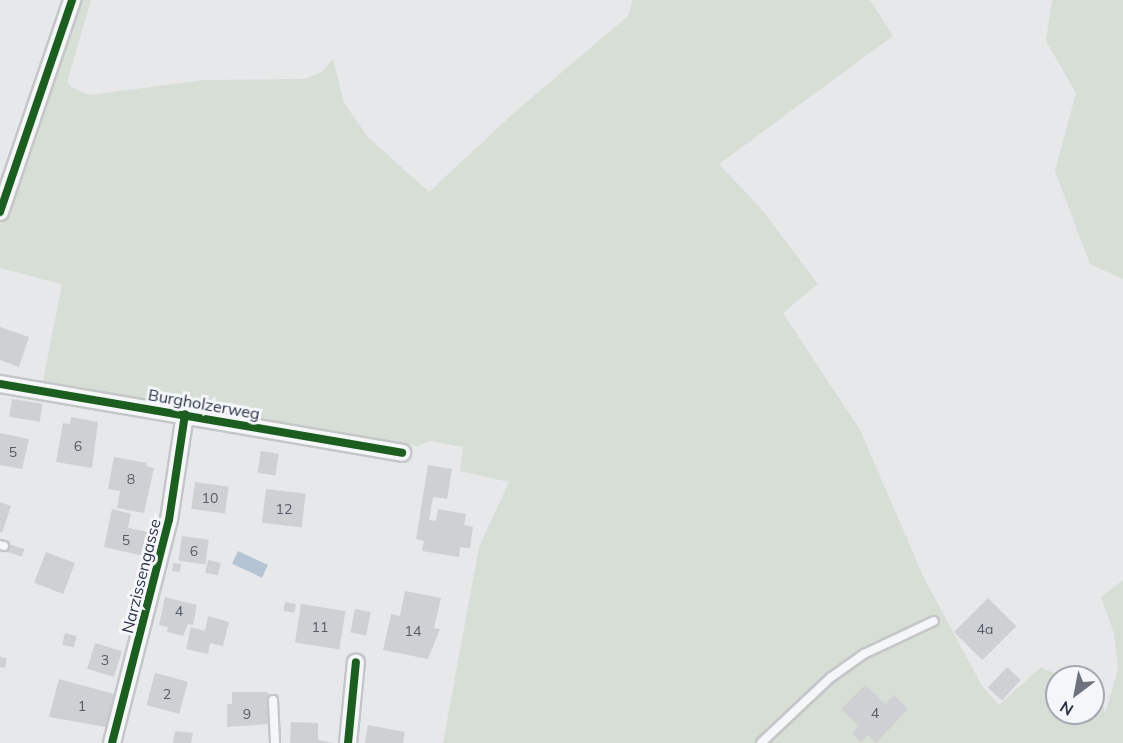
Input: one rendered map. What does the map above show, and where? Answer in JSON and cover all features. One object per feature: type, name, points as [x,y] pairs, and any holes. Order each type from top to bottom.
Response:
[{"type":"street","points":[[0,212],[72,0]]},
{"type":"street","name":"Burgholzerweg","points":[[0,384],[402,453]]},
{"type":"street","name":"Narzissengasse","points":[[112,743],[169,520],[185,414]]},
{"type":"street","points":[[348,743],[356,662]]},
{"type":"lane","points":[[761,743],[830,678],[864,654],[934,621]]},
{"type":"lane","points":[[273,700],[275,743]]},
{"type":"shaded area","points":[[77,0],[91,0],[67,82],[71,87],[89,95],[205,80],[305,79],[321,72],[333,59],[344,103],[368,137],[429,192],[516,111],[628,16],[633,0],[870,0],[893,36],[719,164],[762,210],[818,284],[783,313],[860,430],[924,578],[982,686],[999,705],[1041,667],[1045,669],[1045,725],[1105,725],[1105,714],[1118,669],[1114,633],[1101,597],[1123,580],[1123,743],[443,743],[479,547],[509,482],[460,471],[463,447],[430,441],[418,446],[43,381],[62,284],[0,268],[0,227]]},
{"type":"shaded area","points":[[1052,0],[1123,0],[1123,279],[1090,264],[1055,171],[1076,93],[1046,41]]},
{"type":"water","points":[[238,551],[268,565],[262,578],[232,564]]},
{"type":"building","points":[[0,327],[29,337],[19,367],[0,360]]},
{"type":"building","points":[[12,399],[43,404],[40,422],[9,417]]},
{"type":"building","points":[[71,417],[98,422],[92,468],[56,462],[63,423],[70,424]]},
{"type":"building","points":[[0,433],[29,439],[22,469],[0,465]]},
{"type":"building","points":[[261,451],[279,454],[275,476],[258,473]]},
{"type":"building","points":[[114,457],[147,463],[146,466],[154,468],[144,513],[117,508],[120,491],[108,489]]},
{"type":"building","points":[[428,465],[452,469],[447,499],[433,497],[429,520],[436,521],[438,509],[466,514],[464,525],[473,527],[470,548],[460,547],[459,557],[422,551],[424,541],[416,539]]},
{"type":"building","points":[[195,482],[229,487],[225,513],[191,509]]},
{"type":"building","points":[[266,489],[306,494],[302,528],[262,523]]},
{"type":"building","points":[[0,502],[11,506],[2,533],[0,532]]},
{"type":"building","points":[[112,509],[131,514],[128,528],[149,532],[144,556],[104,547]]},
{"type":"building","points":[[182,536],[209,540],[205,565],[179,561]]},
{"type":"building","points":[[8,544],[24,549],[22,557],[6,552]]},
{"type":"building","points":[[46,552],[75,563],[63,594],[34,583]]},
{"type":"building","points":[[208,560],[221,563],[218,576],[205,573]]},
{"type":"building","points":[[173,563],[181,564],[180,572],[172,571]]},
{"type":"building","points":[[405,591],[441,598],[434,628],[440,629],[428,659],[383,650],[391,614],[400,616]]},
{"type":"building","points":[[165,597],[197,605],[193,625],[188,624],[183,636],[167,632],[168,627],[159,625]]},
{"type":"building","points":[[988,598],[1016,626],[982,660],[954,632]]},
{"type":"building","points":[[285,602],[296,604],[294,613],[283,611]]},
{"type":"building","points":[[301,604],[345,611],[339,650],[295,643]]},
{"type":"building","points":[[355,609],[371,612],[366,636],[350,633]]},
{"type":"building","points":[[208,616],[229,622],[223,646],[210,643],[208,654],[186,649],[191,627],[205,631]]},
{"type":"building","points":[[65,633],[77,636],[74,648],[62,645]]},
{"type":"building","points":[[95,643],[122,651],[114,677],[87,669]]},
{"type":"building","points":[[0,657],[7,658],[5,668],[0,667]]},
{"type":"building","points":[[1007,667],[1021,680],[1002,700],[988,687]]},
{"type":"building","points":[[155,673],[188,682],[179,714],[146,705]]},
{"type":"building","points":[[59,679],[114,694],[106,727],[49,717]]},
{"type":"building","points":[[865,685],[885,704],[894,695],[908,709],[876,743],[868,735],[861,742],[852,733],[859,726],[841,709]]},
{"type":"building","points":[[232,692],[268,692],[268,724],[227,727],[227,704],[232,704]]},
{"type":"building","points":[[291,722],[318,723],[318,740],[334,743],[290,743]]},
{"type":"building","points":[[368,725],[405,732],[403,743],[365,743]]},
{"type":"building","points":[[175,731],[193,733],[191,743],[173,743]]},
{"type":"cycle path","points":[[0,212],[72,0]]},
{"type":"cycle path","points":[[0,384],[402,453]]},
{"type":"cycle path","points":[[112,743],[169,520],[185,414]]},
{"type":"cycle path","points":[[348,743],[356,662]]}]
